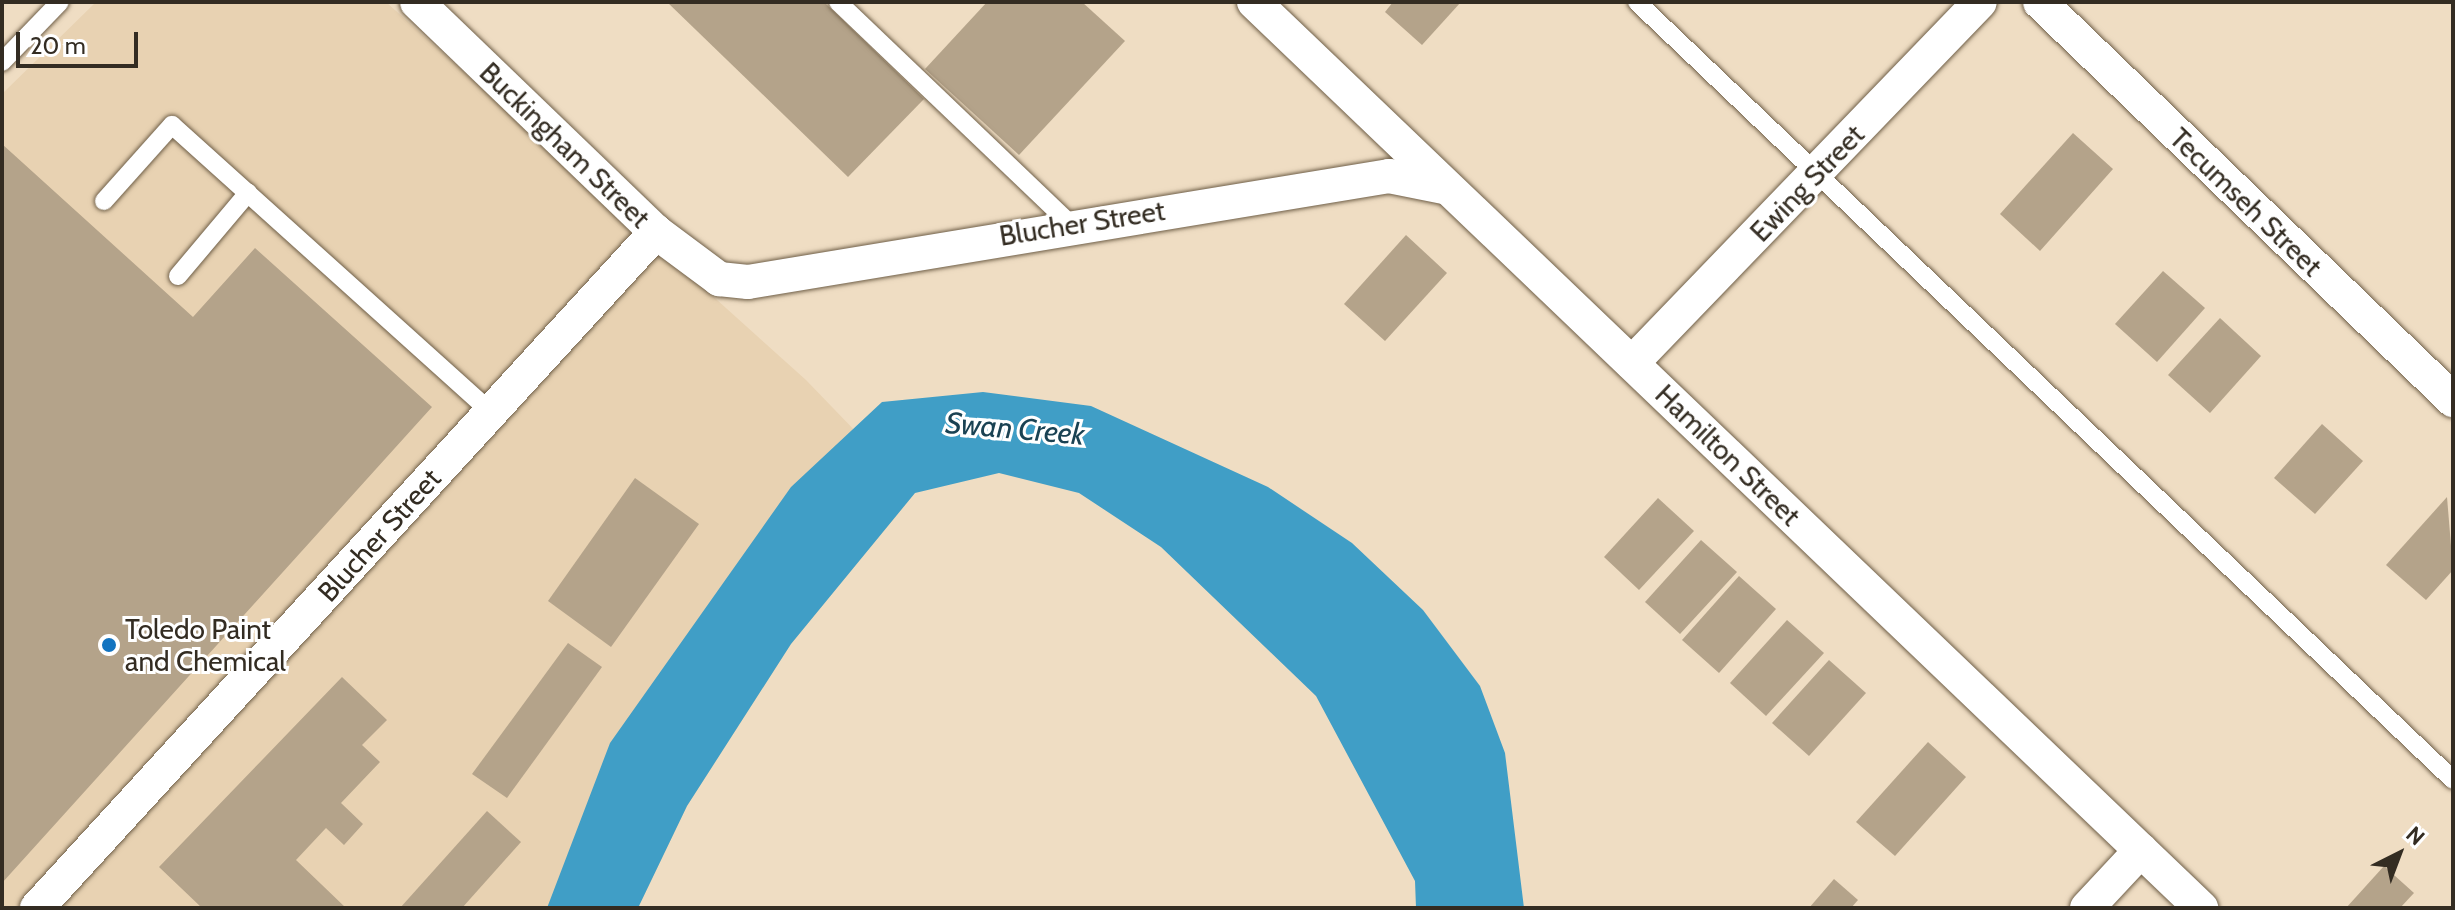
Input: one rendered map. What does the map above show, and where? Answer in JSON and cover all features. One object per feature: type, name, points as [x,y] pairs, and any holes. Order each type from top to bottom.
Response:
[{"type":"street","name":"Buckingham Street","points":[[417,2],[656,232],[719,279]]},
{"type":"street","name":"Hamilton Street","points":[[1254,2],[2201,908]]},
{"type":"street","name":"Ewing Street","points":[[1632,363],[1980,2]]},
{"type":"street","name":"Tecumseh Street","points":[[2040,2],[2453,400]]},
{"type":"street","name":"Blucher Street","points":[[719,279],[748,282],[1070,224],[1389,176],[1444,187]]},
{"type":"street","name":"Blucher Street","points":[[37,908],[656,232]]},
{"type":"street","points":[[2087,908],[2141,850]]},
{"type":"lane","points":[[2,62],[60,2]]},
{"type":"lane","points":[[838,2],[1070,224]]},
{"type":"lane","points":[[1637,2],[1820,170],[2453,780]]},
{"type":"lane","points":[[104,201],[172,125],[491,412]]},
{"type":"lane","points":[[178,276],[248,193]]},
{"type":"shaded area","points":[[96,2],[386,2],[806,380],[915,493],[791,644],[687,806],[638,908],[2,908],[2,94]]},
{"type":"water","name":"Swan Creek","points":[[983,392],[1091,406],[1268,487],[1352,543],[1423,610],[1480,686],[1505,753],[1524,908],[1416,908],[1415,881],[1316,696],[1161,547],[1079,493],[999,473],[915,493],[791,644],[687,806],[638,908],[547,908],[610,743],[791,487],[882,402]]},
{"type":"building","points":[[667,2],[824,2],[924,99],[848,177]]},
{"type":"building","points":[[987,2],[1082,2],[1125,41],[1019,155],[925,69]]},
{"type":"building","points":[[1393,2],[1461,2],[1422,45],[1385,12]]},
{"type":"building","points":[[2073,133],[2113,169],[2040,251],[2000,214]]},
{"type":"building","name":"Toledo Paint and Chemical","points":[[2,144],[193,317],[255,248],[432,407],[2,883]]},
{"type":"building","points":[[1406,235],[1447,273],[1385,341],[1344,304]]},
{"type":"building","points":[[2163,271],[2205,308],[2157,362],[2115,324]]},
{"type":"building","points":[[2220,318],[2261,356],[2210,413],[2168,375]]},
{"type":"building","points":[[2322,424],[2363,461],[2315,514],[2274,478]]},
{"type":"building","points":[[635,478],[699,524],[611,647],[548,601]]},
{"type":"building","points":[[2447,497],[2453,570],[2426,600],[2386,565]]},
{"type":"building","points":[[1658,498],[1694,531],[1639,590],[1604,557]]},
{"type":"building","points":[[1701,540],[1737,572],[1680,634],[1645,602]]},
{"type":"building","points":[[1739,576],[1776,609],[1719,673],[1682,640]]},
{"type":"building","points":[[1787,620],[1824,653],[1766,716],[1730,683]]},
{"type":"building","points":[[568,643],[602,667],[507,798],[472,774]]},
{"type":"building","points":[[1829,660],[1866,693],[1809,756],[1772,723]]},
{"type":"building","points":[[342,677],[387,720],[362,745],[380,762],[341,803],[363,824],[344,845],[326,828],[296,860],[346,908],[202,908],[159,867]]},
{"type":"building","points":[[1928,742],[1966,777],[1895,856],[1856,822]]},
{"type":"building","points":[[487,811],[521,842],[462,908],[400,908]]},
{"type":"building","points":[[2384,866],[2414,893],[2400,908],[2346,908]]},
{"type":"building","points":[[1834,879],[1858,900],[1851,908],[1809,908]]},
{"type":"place","name":"Toledo Paint and Chemical","points":[[109,645]]}]
